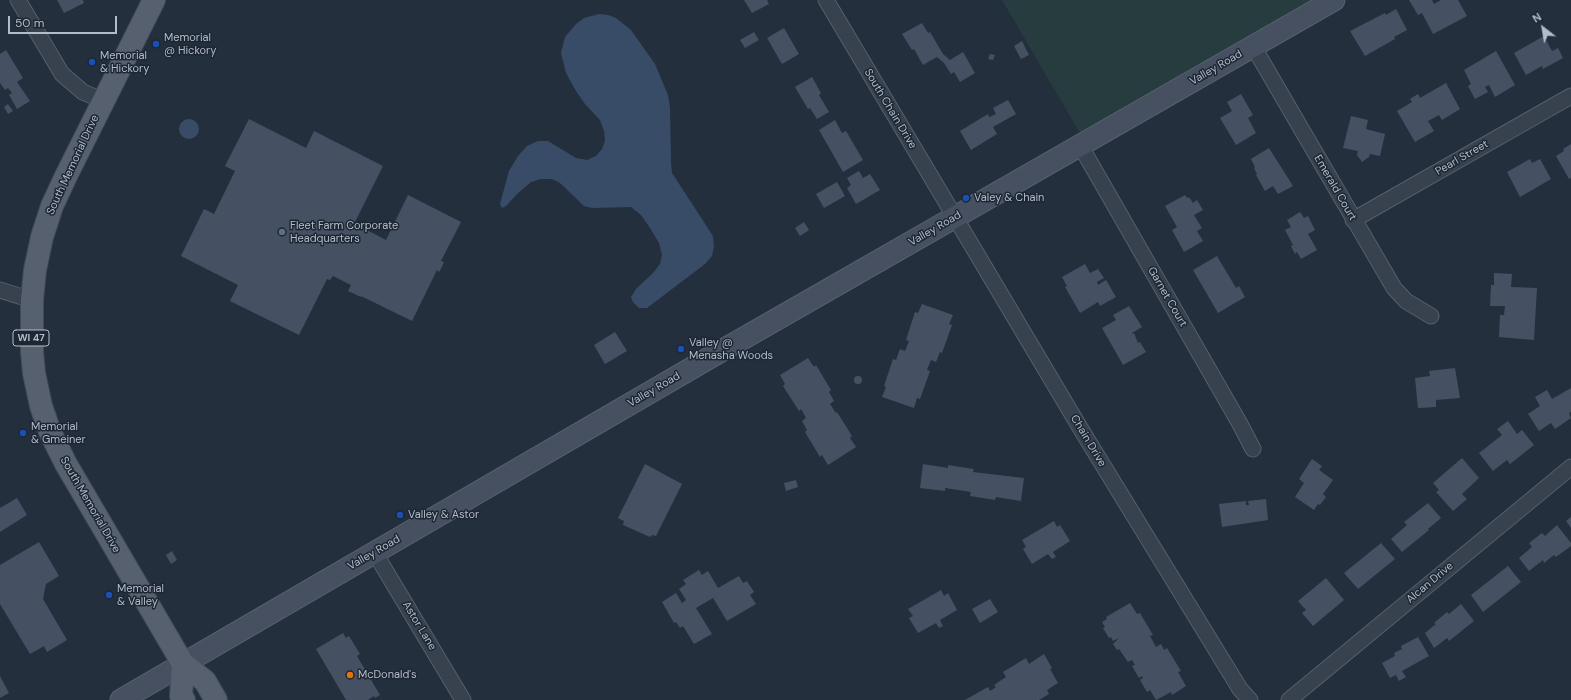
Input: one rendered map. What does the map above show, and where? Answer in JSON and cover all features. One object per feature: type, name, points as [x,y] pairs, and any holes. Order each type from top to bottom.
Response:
[{"type":"main road","name":"South Memorial Drive","points":[[154,0],[52,206],[42,237],[36,270],[32,300],[32,352],[34,373],[41,406],[50,432],[66,464],[183,664]]},
{"type":"main road","points":[[183,664],[181,696],[184,700]]},
{"type":"main road","name":"WI 47","points":[[183,664],[205,681],[216,700]]},
{"type":"street","points":[[18,0],[62,74],[83,92],[104,101]]},
{"type":"street","name":"South Chain Drive","points":[[826,0],[955,218]]},
{"type":"street","name":"Valley Road","points":[[121,700],[645,395],[1334,0]]},
{"type":"street","name":"Emerald Court","points":[[1253,46],[1394,288],[1406,301],[1431,316]]},
{"type":"street","name":"Pearl Street","points":[[1353,220],[1571,96]]},
{"type":"street","name":"Garnet Court","points":[[1080,145],[1253,449]]},
{"type":"street","name":"Chain Drive","points":[[955,218],[1082,431],[1224,664],[1240,689],[1250,700]]},
{"type":"street","points":[[0,290],[32,300]]},
{"type":"street","name":"Alcan Drive","points":[[1289,700],[1571,467]]},
{"type":"street","name":"Astor Lane","points":[[375,553],[463,700]]},
{"type":"green space","points":[[1002,0],[1315,0],[1081,135]]},
{"type":"water","points":[[599,14],[616,18],[631,30],[655,64],[668,95],[670,108],[672,173],[713,236],[714,246],[712,256],[705,264],[647,308],[639,308],[633,302],[631,297],[636,289],[660,264],[662,255],[659,243],[650,228],[641,215],[631,207],[592,208],[584,206],[560,183],[552,179],[541,179],[531,182],[506,206],[502,208],[500,204],[509,171],[518,156],[527,146],[538,141],[548,141],[576,158],[587,160],[596,156],[602,149],[605,141],[604,131],[600,120],[585,104],[576,91],[566,73],[561,53],[565,37],[576,24],[584,18]]},
{"type":"water","points":[[189,119],[196,122],[199,129],[196,136],[189,139],[182,136],[179,129],[182,122]]},
{"type":"building","points":[[57,0],[83,0],[84,3],[64,13]]},
{"type":"building","points":[[744,0],[767,0],[769,4],[752,13]]},
{"type":"building","points":[[1409,0],[1432,0],[1434,4],[1441,0],[1458,0],[1467,16],[1433,34],[1422,13],[1418,15]]},
{"type":"building","points":[[1396,9],[1407,30],[1394,37],[1395,39],[1365,56],[1350,31]]},
{"type":"building","points":[[922,23],[928,33],[930,32],[943,54],[950,60],[963,52],[975,73],[960,82],[954,72],[951,74],[944,63],[937,57],[923,65],[914,49],[912,50],[902,34]]},
{"type":"building","points":[[784,28],[799,54],[782,64],[767,38]]},
{"type":"building","points":[[754,32],[759,40],[745,48],[740,40]]},
{"type":"building","points":[[1544,36],[1552,51],[1558,48],[1563,58],[1543,69],[1542,66],[1526,75],[1514,53]]},
{"type":"building","points":[[1022,41],[1029,55],[1021,59],[1014,46]]},
{"type":"building","points":[[6,50],[23,78],[17,82],[30,101],[17,109],[9,95],[12,93],[8,88],[5,90],[0,83],[0,54]]},
{"type":"building","points":[[1496,51],[1515,85],[1495,97],[1489,85],[1485,87],[1488,92],[1475,99],[1468,86],[1471,84],[1464,70]]},
{"type":"building","points":[[990,54],[995,55],[993,60],[988,59]]},
{"type":"building","points":[[812,77],[821,93],[819,95],[829,112],[817,119],[810,108],[808,109],[795,87]]},
{"type":"building","points":[[1446,83],[1460,109],[1442,120],[1439,115],[1428,121],[1434,131],[1415,142],[1397,111],[1412,102],[1410,99],[1418,94],[1420,98]]},
{"type":"building","points":[[1241,94],[1253,115],[1248,118],[1256,133],[1236,145],[1220,118],[1232,111],[1227,102]]},
{"type":"building","points":[[1008,100],[1016,114],[993,127],[997,134],[971,150],[960,131],[988,114],[989,117],[996,114],[993,108]]},
{"type":"building","points":[[8,104],[13,111],[8,114],[4,107]]},
{"type":"building","points":[[1351,116],[1368,120],[1366,129],[1385,134],[1380,156],[1370,154],[1369,157],[1362,162],[1357,155],[1358,151],[1343,148]]},
{"type":"building","name":"Fleet Farm Corporate Headquarters","points":[[249,119],[306,148],[314,131],[383,166],[355,222],[358,223],[357,225],[386,240],[408,195],[461,222],[441,261],[444,262],[442,267],[439,272],[437,270],[412,321],[348,291],[351,285],[333,276],[330,280],[327,279],[299,335],[230,301],[238,285],[181,256],[204,209],[214,214],[235,171],[225,166]]},
{"type":"building","points":[[835,120],[842,133],[846,131],[863,160],[843,172],[819,130]]},
{"type":"building","points":[[1571,144],[1571,178],[1569,179],[1556,156]]},
{"type":"building","points":[[1269,148],[1293,186],[1278,194],[1273,186],[1265,191],[1256,175],[1255,167],[1251,159]]},
{"type":"building","points":[[1530,159],[1532,163],[1540,159],[1551,179],[1520,197],[1507,172]]},
{"type":"building","points":[[859,171],[863,178],[870,174],[880,190],[856,204],[847,188],[851,185],[847,178]]},
{"type":"building","points":[[837,182],[845,196],[824,208],[816,194]]},
{"type":"building","points":[[1185,195],[1187,198],[1189,197],[1193,203],[1197,200],[1203,210],[1194,215],[1202,228],[1197,231],[1203,241],[1184,252],[1172,230],[1177,227],[1165,206]]},
{"type":"building","points":[[1300,212],[1304,218],[1308,216],[1315,230],[1308,234],[1317,250],[1301,259],[1297,252],[1295,254],[1291,246],[1293,245],[1285,230],[1291,227],[1287,220]]},
{"type":"building","points":[[804,222],[809,230],[800,236],[795,228]]},
{"type":"building","points":[[1217,256],[1236,288],[1239,286],[1245,297],[1218,313],[1193,270]]},
{"type":"building","points":[[1085,264],[1090,273],[1098,269],[1104,278],[1097,282],[1098,285],[1106,280],[1116,297],[1100,306],[1098,302],[1080,313],[1065,287],[1067,286],[1062,277]]},
{"type":"building","points":[[1494,273],[1512,274],[1511,287],[1537,288],[1534,340],[1499,337],[1500,315],[1504,315],[1505,306],[1490,306],[1491,285],[1494,285]]},
{"type":"building","points":[[922,304],[953,315],[949,324],[952,325],[942,353],[940,352],[936,362],[931,360],[927,370],[930,371],[920,399],[917,398],[914,408],[882,397],[893,359],[896,360],[900,349],[905,351],[909,341],[906,340],[915,312],[918,313]]},
{"type":"building","points":[[1129,306],[1142,327],[1132,333],[1134,333],[1138,343],[1140,342],[1146,352],[1123,365],[1102,328],[1116,320],[1113,315]]},
{"type":"building","points":[[615,332],[627,351],[605,364],[594,345]]},
{"type":"building","points":[[808,358],[814,367],[816,365],[831,390],[829,392],[834,401],[830,404],[836,413],[837,412],[852,436],[850,438],[856,447],[828,465],[822,455],[820,457],[805,432],[807,430],[802,421],[806,418],[801,409],[799,411],[783,386],[785,384],[780,375]]},
{"type":"building","points":[[1455,368],[1460,398],[1436,400],[1436,407],[1418,408],[1415,378],[1430,376],[1429,371]]},
{"type":"building","points":[[856,376],[860,376],[862,380],[860,384],[856,384],[854,382],[854,378]]},
{"type":"building","points":[[1571,388],[1571,412],[1569,413],[1571,418],[1555,429],[1551,423],[1539,431],[1528,414],[1540,406],[1535,397],[1547,390],[1552,399]]},
{"type":"building","points":[[1508,421],[1517,434],[1522,430],[1534,445],[1510,464],[1507,460],[1493,471],[1479,453],[1502,435],[1497,429]]},
{"type":"building","points":[[1462,458],[1479,478],[1462,494],[1467,499],[1453,511],[1436,492],[1439,490],[1433,483]]},
{"type":"building","points":[[1312,459],[1322,466],[1319,470],[1333,480],[1323,494],[1326,497],[1314,510],[1295,497],[1304,483],[1299,479]]},
{"type":"building","points":[[645,464],[682,484],[656,536],[652,535],[650,537],[623,525],[624,521],[618,518]]},
{"type":"building","points":[[923,464],[948,468],[948,465],[974,469],[973,472],[1024,478],[1021,501],[996,497],[995,500],[970,496],[971,492],[945,488],[945,491],[920,488]]},
{"type":"building","points":[[796,480],[798,487],[786,491],[784,483]]},
{"type":"building","points":[[17,498],[27,515],[0,532],[0,508]]},
{"type":"building","points":[[1266,499],[1268,520],[1222,527],[1219,504],[1246,501],[1246,505],[1249,505],[1248,501]]},
{"type":"building","points":[[1428,503],[1441,518],[1402,552],[1391,539],[1407,525],[1404,522]]},
{"type":"building","points":[[1571,517],[1571,528],[1566,521]]},
{"type":"building","points":[[1054,521],[1057,527],[1060,525],[1070,541],[1053,552],[1056,557],[1052,559],[1048,554],[1032,564],[1023,549],[1026,547],[1022,540]]},
{"type":"building","points":[[1557,525],[1571,543],[1571,546],[1556,557],[1554,555],[1544,563],[1543,560],[1529,571],[1519,558],[1532,547],[1529,543],[1542,533],[1545,536]]},
{"type":"building","points":[[39,542],[59,576],[46,584],[43,599],[67,640],[47,652],[44,646],[30,654],[0,604],[0,565]]},
{"type":"building","points":[[1381,543],[1395,559],[1358,589],[1344,573]]},
{"type":"building","points":[[172,551],[177,560],[171,564],[166,555]]},
{"type":"building","points":[[1508,566],[1521,582],[1483,612],[1471,595]]},
{"type":"building","points":[[699,570],[702,575],[708,571],[718,588],[739,576],[743,583],[747,581],[754,592],[750,595],[756,604],[727,621],[713,598],[696,608],[712,634],[694,644],[683,626],[680,628],[676,622],[674,623],[662,602],[676,593],[682,603],[686,600],[679,589],[686,584],[683,580]]},
{"type":"building","points":[[1326,578],[1344,600],[1313,626],[1302,613],[1306,610],[1298,601]]},
{"type":"building","points":[[941,590],[944,596],[948,593],[957,610],[940,620],[943,626],[939,628],[936,623],[918,633],[909,618],[913,616],[908,609]]},
{"type":"building","points":[[990,599],[998,612],[980,623],[972,609]]},
{"type":"building","points":[[1130,603],[1137,614],[1140,613],[1153,635],[1150,636],[1156,647],[1161,644],[1164,650],[1167,648],[1181,671],[1178,672],[1186,686],[1172,695],[1171,692],[1156,700],[1150,690],[1147,692],[1140,680],[1143,678],[1142,676],[1139,678],[1132,666],[1135,665],[1132,660],[1128,662],[1119,649],[1117,650],[1113,644],[1119,638],[1113,641],[1111,637],[1109,638],[1103,628],[1105,627],[1102,622],[1107,619],[1106,617]]},
{"type":"building","points":[[1461,604],[1474,621],[1449,641],[1447,638],[1434,648],[1425,633],[1447,612],[1449,614]]},
{"type":"building","name":"McDonald's","points":[[343,633],[346,638],[349,636],[360,654],[357,656],[380,695],[375,698],[374,696],[368,700],[346,700],[316,649]]},
{"type":"building","points":[[1418,637],[1429,656],[1402,671],[1406,677],[1399,681],[1396,675],[1390,678],[1382,663],[1395,656],[1394,653],[1402,649],[1401,646]]},
{"type":"building","points":[[1044,654],[1058,683],[1047,690],[1049,694],[1039,700],[965,700],[988,687],[990,691],[996,687],[994,685],[1006,677],[1003,672],[1026,658],[1029,664]]},
{"type":"building","points":[[0,676],[9,693],[0,698]]},
{"type":"place","name":"Memorial @ Hickory","points":[[156,44]]},
{"type":"place","name":"Memorial & Hickory","points":[[92,62]]},
{"type":"place","name":"Valey & Chain","points":[[966,198]]},
{"type":"place","name":"Fleet Farm Corporate Headquarters","points":[[282,232]]},
{"type":"place","name":"Valley @ Menasha Woods","points":[[681,349]]},
{"type":"place","name":"Memorial & Gmeiner","points":[[23,433]]},
{"type":"place","name":"Valley & Astor","points":[[400,515]]},
{"type":"place","name":"Memorial & Valley","points":[[109,595]]},
{"type":"place","name":"McDonald's","points":[[350,675]]}]
